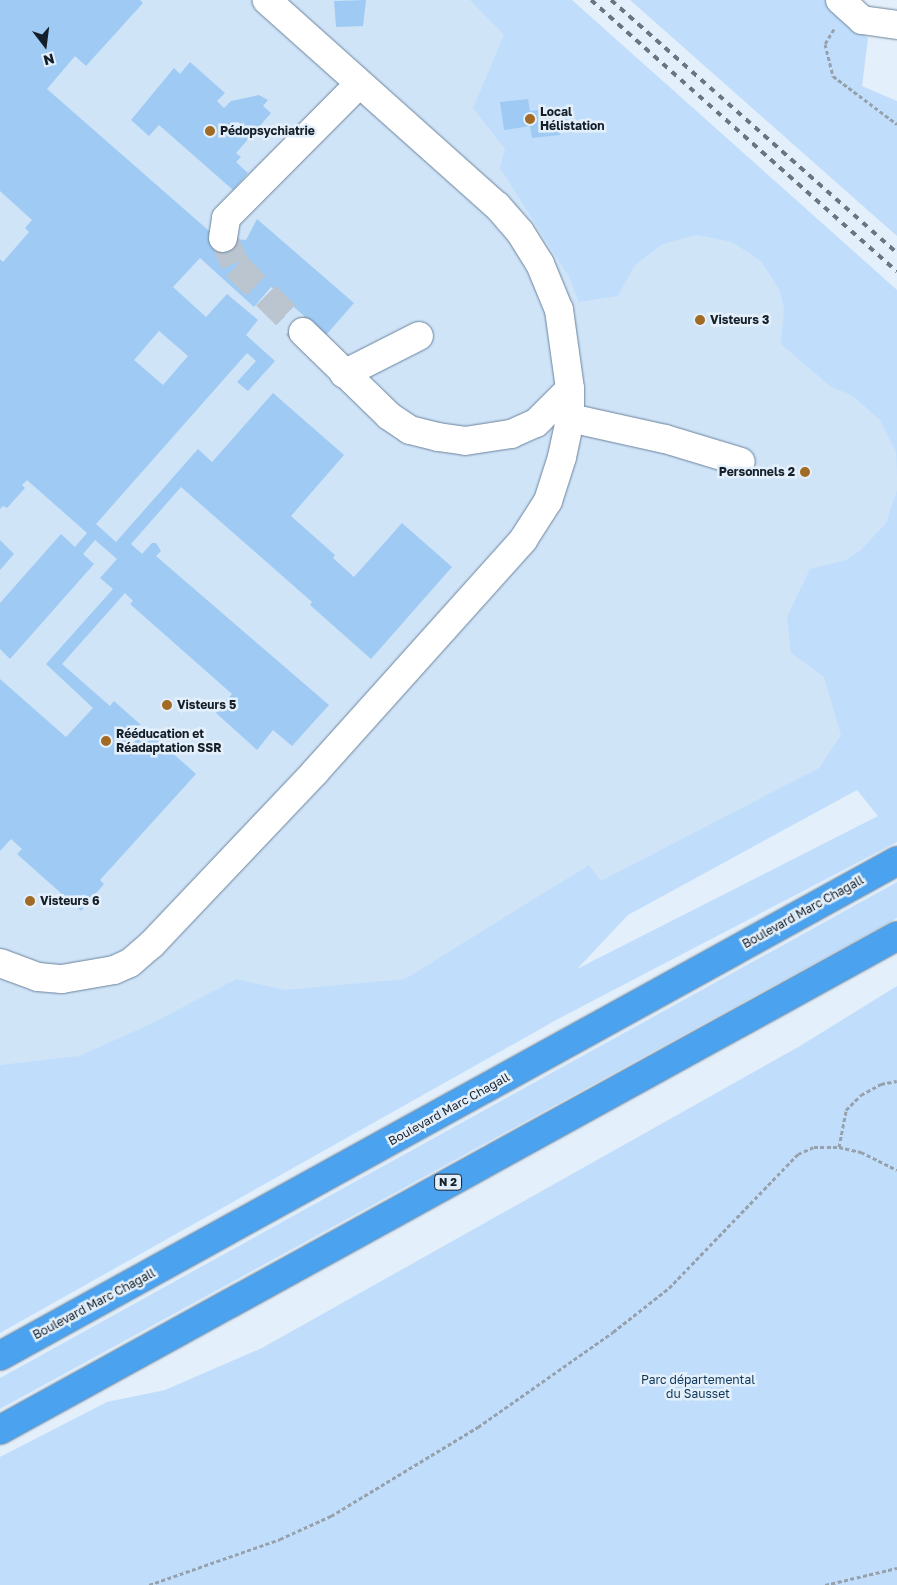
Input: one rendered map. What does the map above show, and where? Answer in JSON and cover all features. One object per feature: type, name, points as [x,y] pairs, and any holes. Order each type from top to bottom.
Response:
[{"type":"highway","name":"Boulevard Marc Chagall","points":[[0,1356],[897,860]]},
{"type":"highway","name":"N 2","points":[[0,1430],[897,936]]},
{"type":"street","points":[[0,963],[38,977],[62,979],[114,970],[130,963],[152,944],[315,772],[523,540],[548,501],[570,418],[570,389],[559,310],[540,264],[520,232],[497,206],[267,0]]},
{"type":"street","points":[[844,3],[862,20],[897,25]]},
{"type":"street","points":[[223,238],[226,218],[359,84]]},
{"type":"street","points":[[303,332],[389,416],[410,430],[465,441],[511,434],[536,423],[570,389]]},
{"type":"street","points":[[344,374],[418,336]]},
{"type":"street","points":[[570,418],[665,440],[741,462]]},
{"type":"path","points":[[844,3],[825,44],[833,76],[897,124]]},
{"type":"path","points":[[839,1147],[846,1110],[861,1095],[881,1084],[897,1081]]},
{"type":"path","points":[[148,1585],[280,1539],[331,1516],[478,1427],[613,1332],[669,1288],[798,1154],[814,1147],[839,1147],[861,1152],[897,1170]]},
{"type":"path","points":[[825,1585],[897,1568]]},
{"type":"shaded area","points":[[0,0],[539,0],[897,320],[897,764],[0,1253]]},
{"type":"green space","points":[[470,0],[572,0],[897,290],[897,476],[896,452],[880,420],[853,396],[830,386],[781,344],[784,309],[780,291],[761,261],[732,242],[697,235],[663,244],[635,265],[618,296],[579,302],[569,277],[500,168],[505,149],[473,108],[504,35]]},
{"type":"green space","points":[[630,0],[827,0],[868,38],[862,86],[897,101],[897,236]]},
{"type":"green space","points":[[897,490],[897,842],[558,1019],[0,1333],[0,1065],[79,1056],[155,1022],[236,979],[285,990],[405,979],[589,865],[601,881],[819,768],[841,735],[824,677],[791,653],[787,617],[810,569],[846,560],[861,550],[886,523]],"holes":[[[857,790],[878,816],[577,969],[628,915]]]},
{"type":"green space","points":[[897,882],[897,918],[0,1409],[0,1378]]},
{"type":"green space","name":"Parc départemental du Sausset","points":[[897,986],[897,1585],[0,1585],[0,1457],[107,1402],[165,1390],[262,1348],[800,1046]]},
{"type":"building","points":[[0,0],[140,0],[143,3],[86,66],[75,56],[47,89],[216,237],[246,240],[257,219],[354,303],[326,335],[271,287],[254,307],[200,258],[173,287],[206,317],[227,294],[258,320],[246,335],[275,361],[248,391],[237,382],[256,361],[247,353],[96,524],[116,542],[198,449],[212,462],[273,393],[344,455],[291,516],[335,555],[333,558],[354,577],[402,523],[452,567],[371,659],[310,605],[312,602],[181,487],[131,544],[142,554],[152,543],[156,543],[161,551],[156,556],[329,705],[292,746],[273,730],[257,750],[216,713],[232,694],[130,604],[133,601],[125,593],[62,664],[110,706],[114,701],[196,774],[100,880],[104,884],[81,911],[17,854],[22,849],[11,839],[0,851],[0,679],[66,737],[93,708],[46,664],[113,589],[100,578],[117,559],[95,540],[83,554],[94,564],[10,659],[0,649],[0,603],[61,534],[75,547],[87,533],[27,480],[22,485],[25,488],[7,508],[3,506],[0,509],[0,259],[3,262],[29,232],[25,228],[32,220],[0,191]],"holes":[[[159,331],[188,356],[163,385],[134,360]]]},
{"type":"building","points":[[366,0],[363,26],[336,27],[334,1]]},
{"type":"building","name":"Pédopsychiatrie","points":[[190,62],[225,93],[217,101],[224,108],[231,101],[259,95],[268,100],[263,106],[271,113],[236,153],[241,157],[236,162],[248,173],[233,190],[159,125],[149,136],[131,120],[174,68],[180,74]]},
{"type":"building","name":"Local Hélistation","points":[[528,99],[530,111],[556,108],[560,135],[532,138],[530,126],[504,130],[500,102]]},
{"type":"building","points":[[0,540],[14,554],[0,570]]},
{"type":"tunnel","points":[[223,238],[236,266],[303,332]]},
{"type":"railway","points":[[591,0],[897,272]]},
{"type":"railway","points":[[611,0],[897,253]]},
{"type":"place","name":"Local Hélistation","points":[[530,119]]},
{"type":"place","name":"Pédopsychiatrie","points":[[210,131]]},
{"type":"place","name":"Visteurs 3","points":[[700,320]]},
{"type":"place","name":"Personnels 2","points":[[805,472]]},
{"type":"place","name":"Visteurs 5","points":[[167,705]]},
{"type":"place","name":"Rééducation et Réadaptation SSR","points":[[106,741]]},
{"type":"place","name":"Visteurs 6","points":[[30,901]]}]
